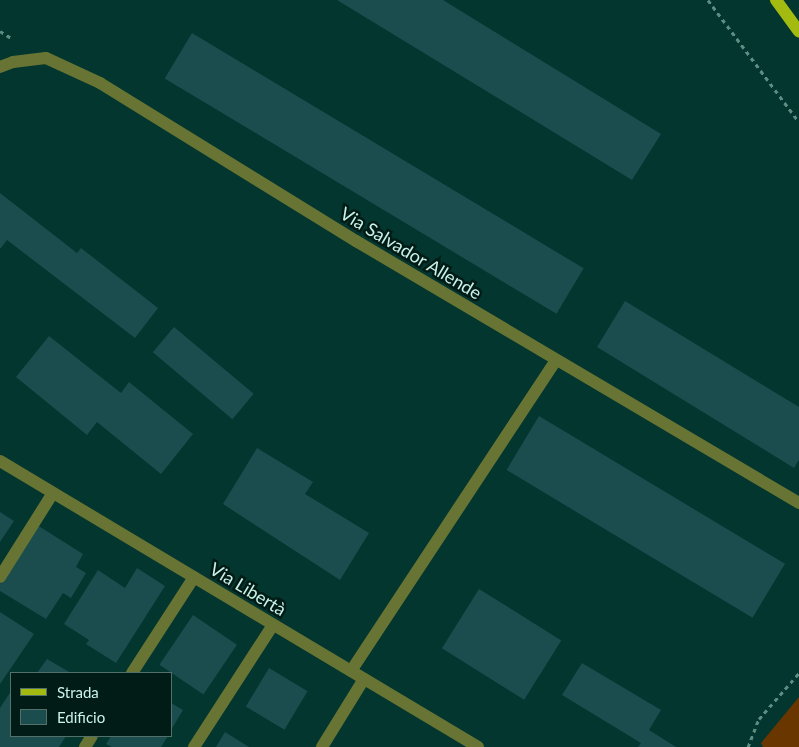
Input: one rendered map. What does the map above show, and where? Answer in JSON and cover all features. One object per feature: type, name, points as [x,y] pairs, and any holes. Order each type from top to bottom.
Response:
[{"type":"main road","points":[[776,0],[799,32]]},
{"type":"street","name":"Via Salvador Allende","points":[[0,67],[13,62],[46,58],[100,83],[556,360],[799,502]]},
{"type":"street","points":[[351,671],[482,469],[556,360]]},
{"type":"street","name":"Via Libertà","points":[[0,461],[478,747]]},
{"type":"street","points":[[0,577],[53,493]]},
{"type":"street","points":[[133,672],[194,577]]},
{"type":"street","points":[[194,747],[273,625]]},
{"type":"street","points":[[322,747],[364,679]]},
{"type":"path","points":[[708,0],[799,122]]},
{"type":"path","points":[[748,747],[758,719],[799,673]]},
{"type":"shaded area","points":[[799,697],[799,747],[763,747],[761,743]]},
{"type":"building","points":[[337,0],[443,0],[661,134],[632,180]]},
{"type":"building","points":[[192,33],[584,268],[556,314],[165,78]]},
{"type":"building","points":[[0,193],[77,253],[81,248],[158,308],[135,338],[7,240],[0,249]]},
{"type":"building","points":[[625,301],[799,407],[799,460],[794,468],[597,347]]},
{"type":"building","points":[[174,327],[254,394],[232,419],[153,352]]},
{"type":"building","points":[[49,336],[121,393],[129,382],[193,434],[161,474],[97,422],[87,435],[16,377]]},
{"type":"building","points":[[539,416],[785,564],[753,618],[507,470]]},
{"type":"building","points":[[257,448],[313,482],[305,494],[369,533],[340,580],[223,504]]},
{"type":"building","points":[[0,512],[14,521],[0,542]]},
{"type":"building","points":[[37,525],[83,554],[76,567],[86,573],[71,598],[63,593],[46,619],[0,591],[0,584]]},
{"type":"building","points":[[137,568],[165,586],[116,663],[86,644],[89,640],[64,624],[98,570],[125,588]]},
{"type":"building","points":[[479,589],[561,640],[524,700],[442,648]]},
{"type":"building","points":[[0,612],[34,634],[0,684]]},
{"type":"building","points":[[193,615],[237,645],[203,694],[159,665]]},
{"type":"building","points":[[47,659],[69,672],[38,672]]},
{"type":"building","points":[[582,663],[661,710],[649,730],[676,747],[638,747],[641,743],[562,695]]},
{"type":"building","points":[[269,668],[308,691],[284,730],[246,707]]},
{"type":"building","points":[[10,693],[10,737],[65,737],[59,747],[0,747],[0,708]]},
{"type":"building","points":[[172,704],[183,710],[172,728]]},
{"type":"building","points":[[225,732],[249,747],[216,747]]},
{"type":"building","points":[[110,737],[167,737],[161,747],[112,747],[106,744]]}]
